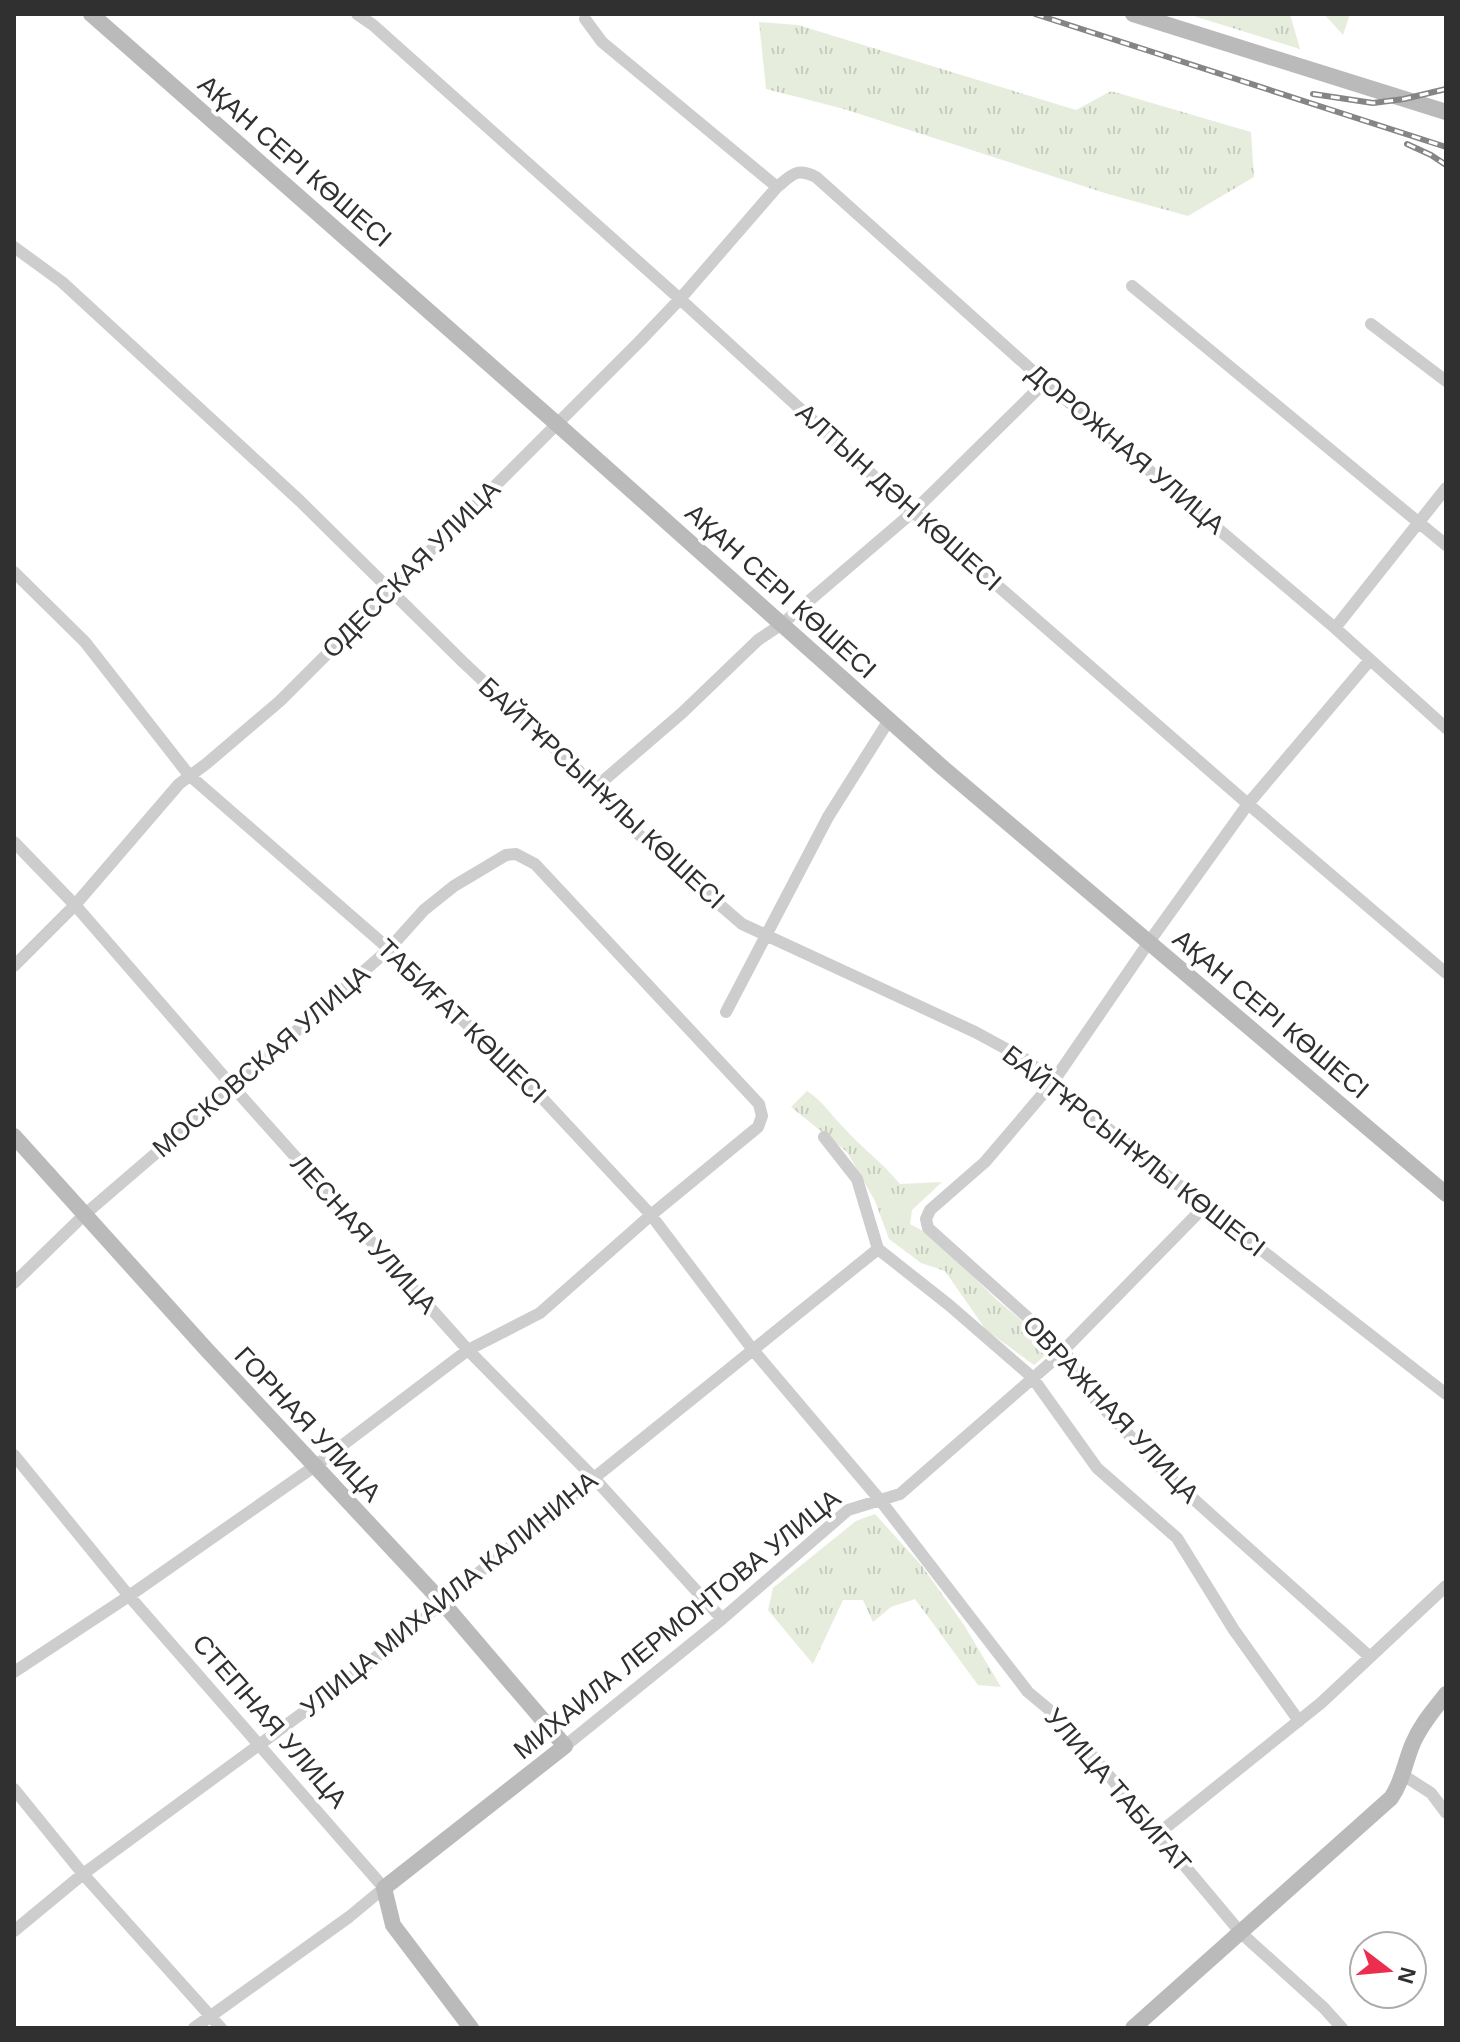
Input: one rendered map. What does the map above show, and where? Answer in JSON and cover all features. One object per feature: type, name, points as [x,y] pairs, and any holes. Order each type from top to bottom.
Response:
[{"type":"street","name":"АҚАН СЕРІ КӨШЕСІ","points":[[91,14],[943,768],[1446,1194]]},
{"type":"street","name":"АЛТЫН ДӘН КӨШЕСІ","points":[[357,14],[680,299],[913,512],[1446,973]]},
{"type":"street","points":[[1133,14],[1446,112]]},
{"type":"street","points":[[585,19],[602,42],[777,187]]},
{"type":"street","name":"ОДЕССКАЯ УЛИЦА","points":[[14,966],[75,905],[179,784],[280,701],[680,299],[777,187],[794,173],[805,172]]},
{"type":"street","name":"ДОРОЖНАЯ УЛИЦА","points":[[805,172],[816,177],[1045,382],[1335,628],[1446,728]]},
{"type":"street","name":"БАЙТҰРСЫНҰЛЫ КӨШЕСІ","points":[[14,247],[62,282],[300,501],[463,662],[596,787],[630,827],[742,924],[975,1032],[1025,1059],[1205,1206],[1446,1394]]},
{"type":"street","points":[[1132,286],[1446,545]]},
{"type":"street","points":[[1371,324],[1446,381]]},
{"type":"street","points":[[596,787],[682,713],[758,640],[782,624],[913,512],[1045,382]]},
{"type":"street","points":[[1335,628],[1446,488]]},
{"type":"street","name":"ТАБИҒАТ КӨШЕСІ","points":[[14,572],[85,642],[189,775],[389,949],[529,1084],[651,1215],[753,1350],[880,1500]]},
{"type":"street","points":[[1053,1082],[1248,804],[1370,660]]},
{"type":"street","points":[[726,1012],[828,817],[889,720]]},
{"type":"street","name":"ЛЕСНАЯ УЛИЦА","points":[[14,842],[75,905],[468,1350],[594,1478],[722,1619]]},
{"type":"street","name":"МОСКОВСКАЯ УЛИЦА","points":[[14,1283],[84,1215],[389,949],[424,910],[454,886],[506,855],[516,854],[535,864],[759,1104],[762,1116],[758,1127],[651,1215]]},
{"type":"street","name":"ОВРАЖНАЯ УЛИЦА","points":[[1053,1082],[985,1162],[930,1210],[926,1219],[928,1228],[1064,1350],[1093,1397],[1170,1478],[1370,1657]]},
{"type":"street","name":"ГОРНАЯ УЛИЦА","points":[[14,1136],[442,1602],[565,1746]]},
{"type":"street","points":[[824,1137],[857,1179],[878,1249]]},
{"type":"street","name":"МИХАИЛА ЛЕРМОНТОВА УЛИЦА","points":[[194,2028],[349,1917],[565,1746],[722,1619],[848,1510],[900,1494],[1064,1350],[1205,1206]]},
{"type":"street","points":[[14,1672],[315,1466],[468,1350],[540,1313],[651,1215]]},
{"type":"street","name":"ОВРАЖНАЯ УЛИЦА","points":[[878,1249],[1032,1377],[1097,1468],[1177,1538],[1234,1630],[1299,1721]]},
{"type":"street","name":"УЛИЦА МИХАИЛА КАЛИНИНА","points":[[14,1931],[83,1874],[353,1676],[878,1249]]},
{"type":"street","name":"СТЕПНАЯ УЛИЦА","points":[[14,1455],[129,1596],[384,1888],[393,1925],[471,2028]]},
{"type":"street","name":"УЛИЦА ТАБИГАТ","points":[[880,1500],[1028,1692],[1064,1722],[1241,1933],[1342,2028]]},
{"type":"street","points":[[1159,1833],[1321,1703],[1446,1586]]},
{"type":"street","points":[[1133,2028],[1391,1798],[1421,1726],[1446,1694]]},
{"type":"street","points":[[1403,1775],[1431,1793],[1446,1813]]},
{"type":"street","points":[[14,1789],[83,1874],[221,2028]]},
{"type":"green space","points":[[1187,14],[1290,14],[1300,49]]},
{"type":"green space","points":[[1324,14],[1350,14],[1343,35]]},
{"type":"green space","points":[[759,22],[798,25],[1076,110],[1111,91],[1251,132],[1254,177],[1188,216],[1108,194],[844,109],[766,89]]},
{"type":"green space","points":[[807,1091],[900,1184],[942,1182],[912,1210],[910,1224],[932,1236],[997,1300],[1053,1349],[1034,1365],[986,1330],[945,1271],[921,1263],[889,1239],[875,1201],[847,1152],[791,1107]]},
{"type":"green space","points":[[875,1514],[922,1566],[964,1625],[1001,1687],[978,1685],[915,1599],[891,1607],[873,1622],[863,1600],[843,1600],[813,1664],[768,1610],[773,1588],[856,1521]]},
{"type":"railway","points":[[1035,14],[1446,147]]},
{"type":"railway","points":[[1313,94],[1373,103],[1446,89]]},
{"type":"railway","points":[[1407,144],[1446,165]]}]
